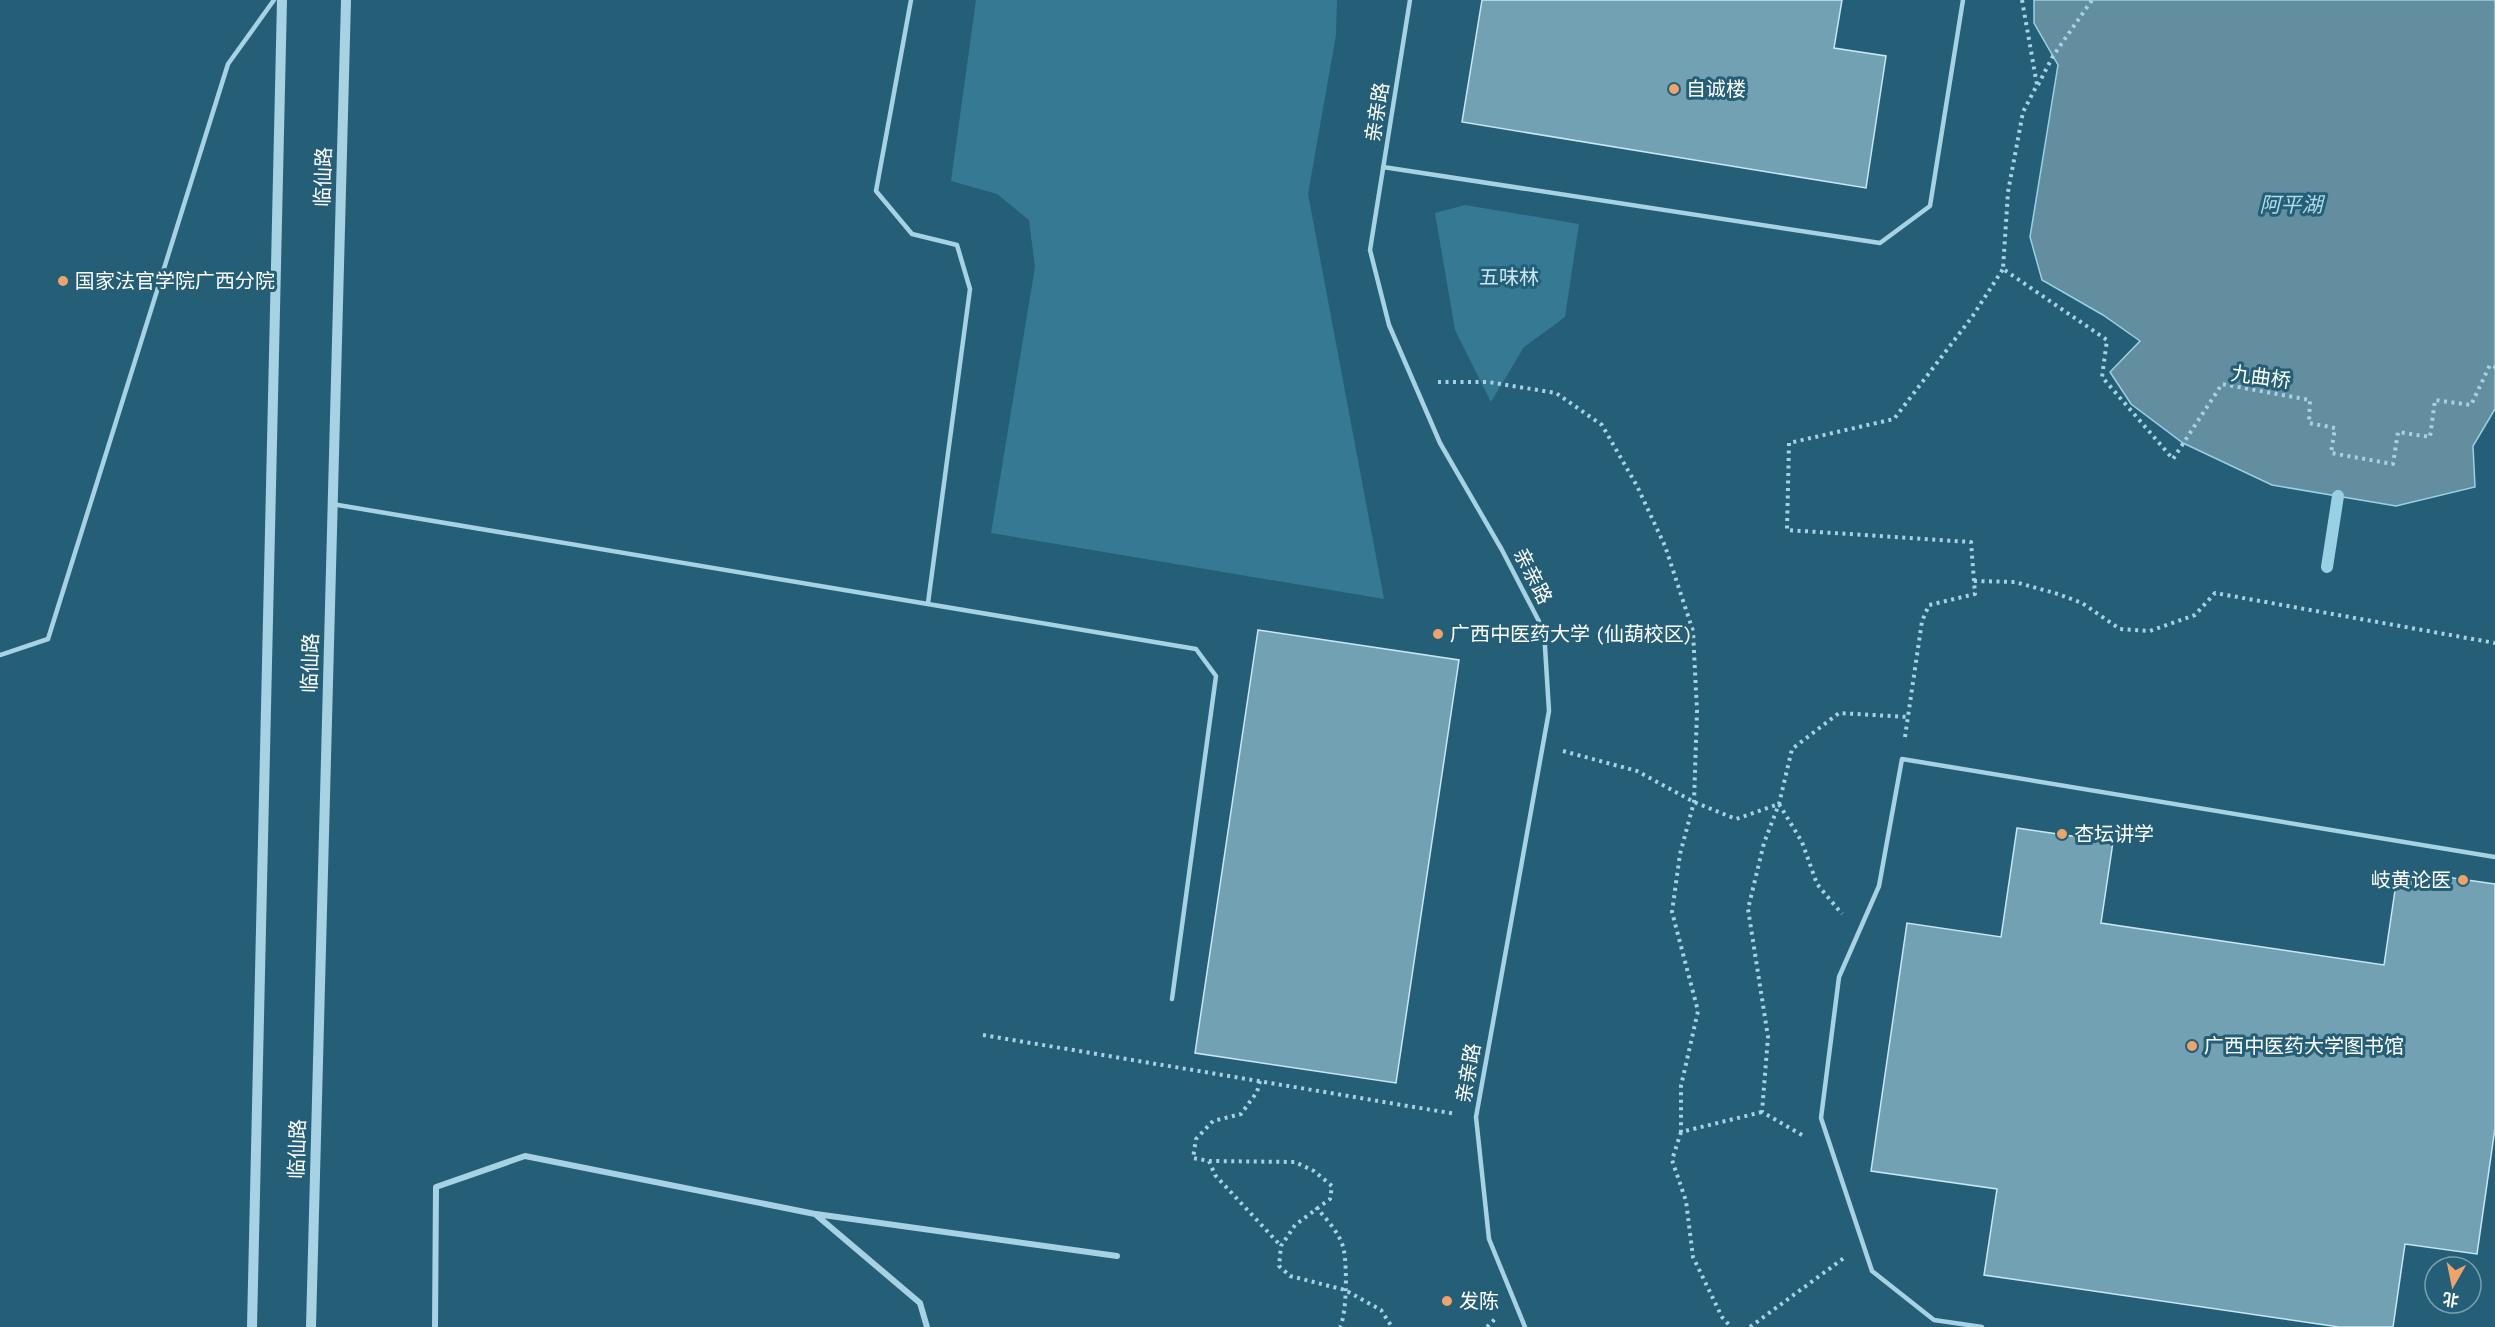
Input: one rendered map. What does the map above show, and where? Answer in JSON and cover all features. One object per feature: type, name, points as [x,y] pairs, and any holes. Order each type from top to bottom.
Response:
[{"type":"street","name":"临仙路","points":[[252,1327],[282,0]]},
{"type":"street","name":"临仙路","points":[[311,1327],[346,0]]},
{"type":"street","points":[[435,1327],[436,1187],[525,1156],[815,1214],[1117,1256]]},
{"type":"street","points":[[815,1214],[920,1303],[927,1327]]},
{"type":"lane","points":[[0,655],[48,639],[228,64],[274,0]]},
{"type":"lane","points":[[911,0],[876,191],[912,234],[957,245],[970,289],[928,603]]},
{"type":"lane","name":"亲亲路","points":[[1410,0],[1370,250],[1389,325],[1440,443],[1502,550],[1544,631],[1549,711],[1476,1117],[1489,1239],[1525,1327]]},
{"type":"lane","points":[[1383,167],[1880,243],[1930,206],[1962,0]]},
{"type":"lane","points":[[332,504],[1196,649],[1216,676],[1172,999]]},
{"type":"lane","points":[[1982,1327],[1934,1320],[1872,1271],[1821,1118],[1839,977],[1879,886],[1902,759],[2495,857]]},
{"type":"path","points":[[2022,0],[2037,85]]},
{"type":"path","points":[[1902,759],[1922,621],[1929,605],[1975,594],[1971,542],[1787,530],[1789,443],[1894,419],[1972,317],[2003,269],[2008,192],[2023,112],[2053,56],[2092,0]]},
{"type":"path","name":"九曲桥","points":[[2003,269],[2107,340],[2102,377],[2173,459],[2222,384],[2310,400],[2308,423],[2335,428],[2331,453],[2393,464],[2398,432],[2430,437],[2435,400],[2472,405],[2490,365],[2495,367]]},
{"type":"path","points":[[1414,382],[1488,382],[1556,393],[1602,424],[1637,486],[1665,546],[1693,631],[1697,711],[1694,802],[1680,854],[1672,912],[1698,1011],[1681,1086],[1681,1132],[1672,1160],[1686,1201],[1693,1257],[1722,1317],[1731,1327]]},
{"type":"path","points":[[1974,581],[2015,582],[2058,594],[2082,603],[2120,629],[2150,631],[2195,615],[2215,593],[2495,643]]},
{"type":"path","points":[[1762,1112],[1768,1037],[1748,909],[1764,843],[1779,804],[1792,749],[1839,713],[1908,717]]},
{"type":"path","points":[[1543,746],[1637,771],[1694,802],[1736,819],[1779,804]]},
{"type":"path","points":[[1779,804],[1802,842],[1817,884],[1858,933]]},
{"type":"path","points":[[983,1035],[1447,1112]]},
{"type":"path","points":[[1260,1080],[1257,1092],[1241,1114],[1213,1121],[1196,1139],[1193,1158],[1209,1161],[1295,1162],[1314,1171],[1332,1186],[1330,1199],[1316,1207],[1295,1225],[1281,1246],[1279,1266],[1290,1276],[1345,1290],[1381,1310],[1392,1327]]},
{"type":"path","points":[[1681,1132],[1762,1112],[1833,1153]]},
{"type":"path","points":[[1209,1161],[1215,1175],[1281,1246]]},
{"type":"path","points":[[1316,1207],[1333,1226],[1344,1250],[1345,1290],[1340,1327]]},
{"type":"path","points":[[1750,1327],[1863,1244]]},
{"type":"green space","points":[[976,0],[1337,0],[1336,35],[1308,194],[1384,599],[991,533],[1035,267],[1029,220],[997,194],[951,181]]},
{"type":"green space","name":"五味林","points":[[1465,205],[1579,224],[1565,317],[1524,347],[1491,402],[1455,330],[1435,213]]},
{"type":"water","name":"阿平湖","points":[[2034,0],[2495,0],[2495,409],[2473,446],[2475,487],[2396,506],[2272,485],[2183,443],[2131,404],[2110,372],[2140,341],[2103,315],[2042,280],[2030,237],[2058,65],[2034,23]]},
{"type":"building","name":"自诚楼","points":[[1482,0],[1842,0],[1834,48],[1886,56],[1866,188],[1462,122]]},
{"type":"building","points":[[1258,630],[1459,660],[1396,1083],[1195,1053]]},
{"type":"building","name":"广西中医药大学图书馆","points":[[2017,828],[2113,842],[2101,923],[2384,965],[2398,870],[2495,884],[2495,1128],[2477,1254],[2405,1244],[2393,1327],[2339,1327],[1984,1275],[1997,1189],[1871,1171],[1907,923],[2001,937]]},
{"type":"waterway","points":[[2327,567],[2338,496]]},
{"type":"place","name":"自诚楼","points":[[1674,89]]},
{"type":"place","name":"国家法官学院广西分院","points":[[63,281]]},
{"type":"place","name":"广西中医药大学 (仙葫校区)","points":[[1438,634]]},
{"type":"place","name":"杏坛讲学","points":[[2062,834]]},
{"type":"place","name":"岐黄论医","points":[[2463,880]]},
{"type":"place","name":"广西中医药大学图书馆","points":[[2192,1046]]},
{"type":"place","name":"发陈","points":[[1447,1301]]}]
